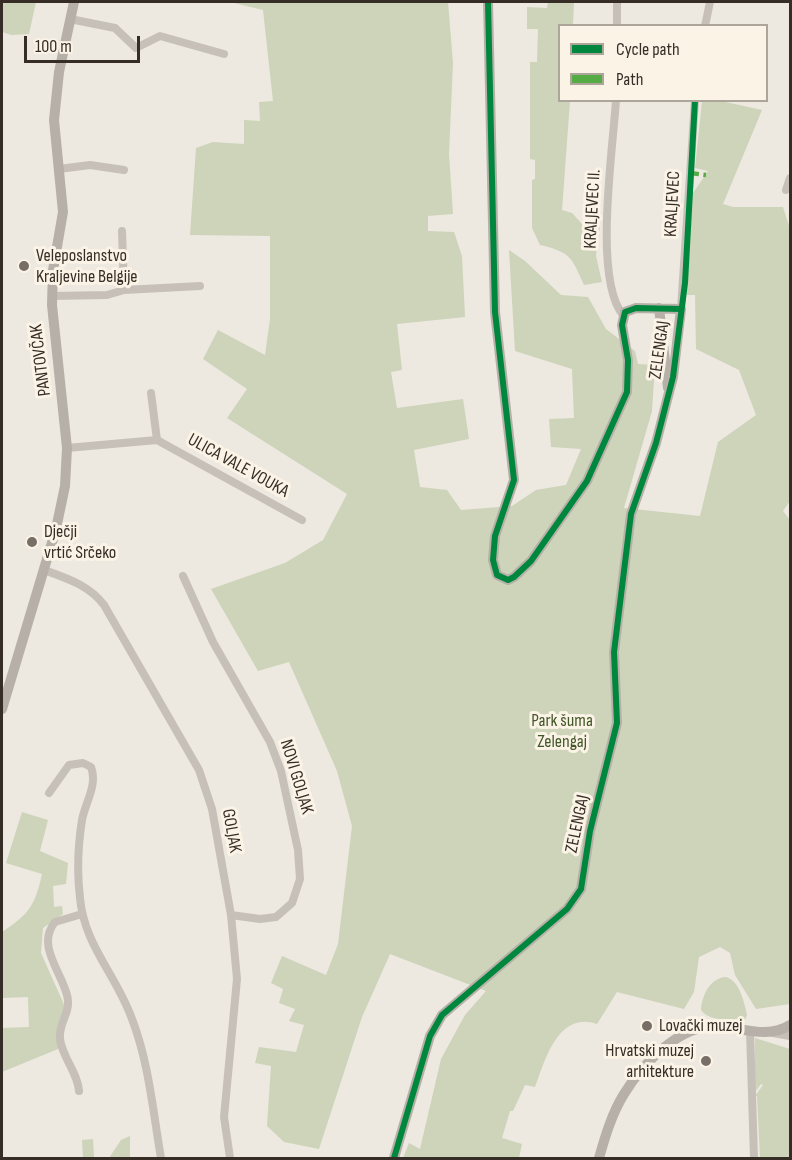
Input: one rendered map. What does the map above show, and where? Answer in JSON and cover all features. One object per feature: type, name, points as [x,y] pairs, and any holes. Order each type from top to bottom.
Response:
[{"type":"street","name":"PANTOVČAK","points":[[2,709],[61,512],[65,486],[67,448],[52,296],[63,212],[54,120],[55,96],[74,2]]},
{"type":"street","name":"ZELENGAJ","points":[[394,1158],[430,1036],[442,1015],[567,909],[581,889],[590,831],[617,723],[614,652],[631,514],[656,443],[669,393],[681,309],[636,308],[623,315],[622,325],[628,360],[627,392],[596,465],[531,561],[514,578],[502,578],[497,575],[493,560],[495,536],[514,480],[495,312],[488,2]]},
{"type":"street","points":[[617,2],[617,24]]},
{"type":"street","points":[[705,24],[710,2]]},
{"type":"street","points":[[70,19],[115,28],[136,48],[160,36],[224,54]]},
{"type":"street","name":"KRALJEVEC II.","points":[[616,102],[606,254],[612,293],[623,315]]},
{"type":"street","name":"KRALJEVEC","points":[[681,309],[695,102]]},
{"type":"street","points":[[59,169],[90,165],[124,170]]},
{"type":"street","points":[[786,190],[790,178]]},
{"type":"street","points":[[123,231],[124,290]]},
{"type":"street","points":[[52,296],[107,295],[124,290],[200,286]]},
{"type":"street","points":[[659,308],[669,393]]},
{"type":"street","points":[[67,448],[157,440],[151,393]]},
{"type":"street","name":"ULICA VALE VOUKA","points":[[157,440],[302,520]]},
{"type":"street","name":"GOLJAK","points":[[44,570],[77,582],[98,597],[199,770],[212,809],[231,915],[237,979],[224,1117],[230,1158]]},
{"type":"street","name":"NOVI GOLJAK","points":[[183,576],[213,642],[270,742],[281,771],[298,850],[300,879],[292,903],[276,917],[260,919],[231,915]]},
{"type":"street","points":[[49,794],[69,765],[83,763],[91,767],[92,790],[81,828],[79,876],[82,914],[88,938],[124,1000],[139,1039],[161,1158]]},
{"type":"street","points":[[80,1091],[60,1039],[69,1002],[48,950],[47,938],[55,922],[82,914]]},
{"type":"street","points":[[769,1032],[790,1025]]},
{"type":"street","points":[[599,1158],[624,1094],[651,1062],[690,1030],[702,1026],[790,1036]]},
{"type":"street","points":[[750,1030],[754,1158]]},
{"type":"green space","points":[[2,2],[36,2],[29,34],[11,35],[2,32]]},
{"type":"green space","name":"Park šuma Zelengaj","points":[[230,2],[448,2],[453,63],[449,154],[453,214],[428,216],[428,231],[454,232],[462,256],[465,317],[397,324],[402,370],[391,372],[397,408],[463,399],[469,439],[414,450],[420,487],[447,490],[461,510],[512,506],[536,490],[566,485],[581,449],[551,447],[549,419],[574,418],[572,369],[515,351],[509,250],[525,261],[561,295],[588,297],[606,329],[635,351],[638,364],[655,365],[652,411],[624,508],[700,516],[718,442],[756,415],[739,370],[696,349],[695,295],[687,295],[691,196],[708,171],[695,168],[702,102],[726,102],[762,110],[723,204],[733,207],[783,207],[790,229],[790,501],[783,511],[790,520],[790,1004],[756,1009],[735,975],[730,953],[720,947],[699,957],[694,992],[684,1009],[617,992],[597,1024],[584,1022],[572,1025],[563,1031],[555,1040],[543,1064],[535,1087],[525,1085],[513,1111],[510,1111],[502,1138],[522,1144],[519,1158],[403,1158],[409,1143],[420,1149],[441,1059],[465,1015],[486,991],[390,954],[362,1017],[319,1149],[284,1142],[267,1126],[271,1066],[255,1063],[259,1047],[296,1052],[304,1025],[289,1021],[295,1009],[279,1003],[283,989],[271,983],[282,956],[326,975],[338,944],[352,826],[337,771],[289,662],[258,671],[211,589],[285,563],[323,540],[347,494],[227,418],[247,389],[203,359],[218,330],[265,355],[270,319],[270,236],[190,235],[196,148],[213,142],[244,144],[244,120],[260,121],[259,102],[273,101],[263,10]]},
{"type":"green space","points":[[548,2],[574,2],[573,24],[558,24],[558,102],[570,102],[562,210],[572,213],[582,224],[600,226],[596,256],[602,282],[584,285],[573,262],[558,250],[540,245],[532,228],[532,180],[535,179],[535,160],[530,159],[530,62],[537,62],[538,29],[527,29],[527,7],[547,8]]},
{"type":"green space","points":[[22,812],[48,820],[40,851],[68,863],[66,884],[53,886],[54,907],[62,906],[63,914],[43,928],[41,953],[66,1009],[58,1049],[2,1072],[2,1028],[29,1027],[28,997],[2,998],[2,932],[19,920],[30,908],[37,894],[42,874],[6,863]]},
{"type":"green space","points":[[726,977],[735,983],[741,993],[747,1015],[745,1020],[715,1018],[704,1014],[701,1010],[703,999],[711,984],[715,980]]},
{"type":"green space","points":[[755,1038],[790,1049],[790,1158],[760,1158],[757,1096],[755,1096],[763,1085],[761,1084],[755,1092]]},
{"type":"green space","points":[[130,1136],[130,1158],[109,1158],[121,1140]]},
{"type":"green space","points":[[93,1139],[94,1157],[97,1158],[83,1158],[82,1140]]},
{"type":"marked path","points":[[690,173],[706,175]]},
{"type":"cycle path","points":[[488,2],[495,312],[514,480],[495,536],[493,560],[497,575],[508,580],[531,561],[587,481],[627,392],[628,360],[622,325],[625,312],[636,308],[681,309]]},
{"type":"cycle path","points":[[394,1158],[430,1036],[442,1015],[567,909],[581,889],[590,831],[617,723],[614,652],[631,514],[656,443],[673,377],[685,283],[695,102]]},
{"type":"place","name":"Veleposlanstvo Kraljevine Belgije","points":[[24,266]]},
{"type":"place","name":"Dječji vrtić Srčeko","points":[[32,542]]},
{"type":"place","name":"Lovački muzej","points":[[647,1026]]},
{"type":"place","name":"Hrvatski muzej arhitekture","points":[[706,1061]]}]
